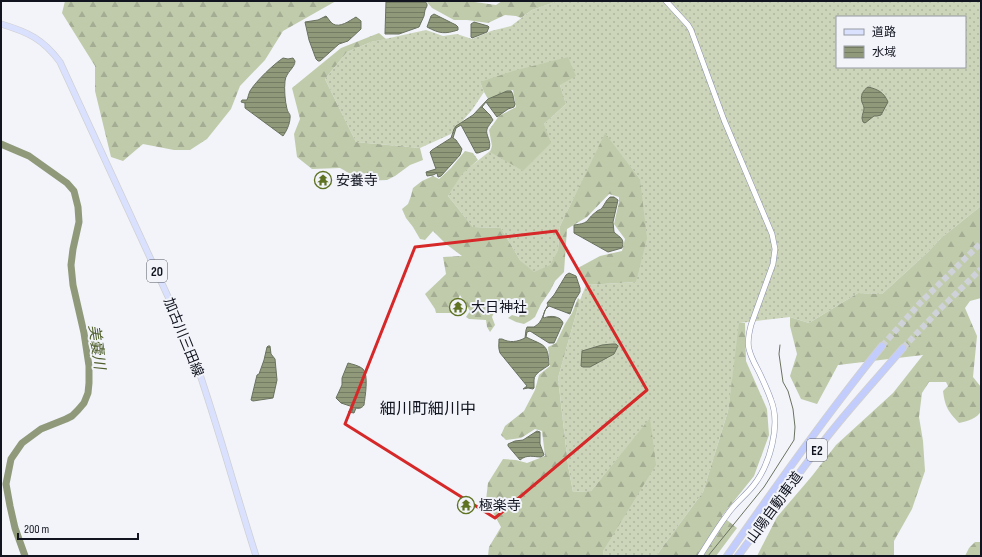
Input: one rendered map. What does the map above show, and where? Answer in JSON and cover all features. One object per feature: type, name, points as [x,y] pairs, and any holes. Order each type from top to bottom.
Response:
[{"type":"highway","name":"山陽自動車道","points":[[727,556],[816,431],[882,346]]},
{"type":"highway","name":"山陽自動車道","points":[[738,556],[831,432],[903,348]]},
{"type":"main road","name":"加古川三田線","points":[[1,24],[37,38],[52,51],[60,62],[188,340],[256,556]]},
{"type":"street","points":[[666,1],[691,30],[724,120],[772,234],[775,249],[773,264],[751,325],[749,340],[750,354],[772,401],[774,411],[775,421],[773,440],[769,457],[754,485],[727,514],[700,556]]},
{"type":"highlighted area","points":[[556,231],[647,390],[495,518],[345,424],[415,247]]},
{"type":"shaded area","points":[[558,1],[981,1],[981,206],[941,238],[928,252],[882,294],[858,293],[809,323],[790,317],[740,323],[728,411],[703,492],[656,556],[604,556],[603,551],[650,419],[591,491],[573,492],[568,465],[558,378],[580,300],[586,285],[636,282],[640,179],[605,134],[560,226],[558,250],[550,266],[534,273],[520,260],[501,228],[473,227],[448,196],[461,174],[490,151],[544,124],[566,104],[560,85],[480,82],[484,92],[472,110],[451,134],[420,148],[356,142],[325,79],[347,52],[371,42],[426,30],[443,36],[457,34],[472,39],[491,31],[511,26],[532,10]]},
{"type":"green space","points":[[65,1],[336,1],[283,31],[265,60],[240,86],[231,109],[207,139],[190,150],[174,150],[143,144],[123,161],[111,157],[95,91],[95,66],[62,13]]},
{"type":"green space","points":[[426,1],[468,1],[496,5],[502,1],[558,1],[532,10],[521,18],[505,15],[488,23],[454,20],[432,8]]},
{"type":"green space","points":[[379,33],[386,39],[371,42],[347,52],[325,79],[356,142],[420,148],[423,160],[410,165],[387,180],[363,181],[340,168],[312,169],[297,157],[294,134],[300,119],[292,88],[341,48]]},
{"type":"green space","points":[[568,57],[576,76],[560,85],[566,104],[544,124],[551,143],[523,171],[490,152],[492,146],[489,130],[499,116],[516,107],[513,90],[488,99],[480,82],[513,71]]},
{"type":"green space","points":[[605,133],[640,179],[647,238],[636,282],[586,285],[576,269],[600,256],[622,251],[625,239],[614,224],[619,197],[609,194],[587,217],[567,229],[564,272],[555,281],[535,317],[531,320],[524,324],[508,318],[512,315],[519,317],[522,307],[515,298],[498,306],[492,317],[495,325],[490,332],[487,327],[486,320],[469,319],[466,317],[470,311],[460,295],[452,313],[436,313],[425,294],[446,274],[443,257],[462,256],[446,244],[433,231],[425,240],[420,239],[406,218],[402,209],[408,204],[413,188],[422,181],[433,176],[439,179],[451,168],[465,151],[473,153],[478,160],[462,174],[448,196],[473,227],[501,228],[520,260],[534,272],[550,265],[558,250],[560,226]]},
{"type":"green space","points":[[981,206],[981,298],[970,301],[965,308],[977,336],[973,377],[981,387],[981,411],[974,418],[959,423],[946,405],[943,391],[948,386],[946,382],[929,382],[922,393],[919,417],[923,441],[925,471],[912,509],[894,541],[894,556],[757,556],[777,517],[836,445],[893,393],[923,355],[838,365],[817,404],[801,399],[790,376],[797,354],[790,326],[790,317],[809,323],[858,293],[882,294],[928,252],[941,238]]},
{"type":"green space","points":[[578,298],[580,300],[558,378],[568,465],[573,492],[591,491],[650,418],[656,465],[603,551],[604,556],[488,556],[489,547],[501,527],[486,500],[488,483],[503,459],[527,463],[545,456],[542,431],[535,429],[521,438],[506,440],[501,435],[505,426],[524,411],[535,390],[539,375],[550,366],[548,347],[556,343]]},
{"type":"green space","points":[[739,323],[745,323],[746,361],[767,409],[769,435],[754,476],[722,516],[737,528],[716,556],[656,556],[703,492],[728,411]]},
{"type":"green space","points":[[975,542],[981,542],[981,556],[965,556],[969,548]]},
{"type":"water","points":[[386,1],[425,1],[427,6],[419,27],[399,34],[385,34]]},
{"type":"water","points":[[434,14],[456,25],[458,30],[442,33],[427,27],[431,16]]},
{"type":"water","points":[[326,16],[333,24],[336,25],[344,24],[356,17],[361,21],[361,29],[348,41],[339,44],[320,61],[318,61],[309,40],[305,22],[318,20]]},
{"type":"water","points":[[474,22],[488,26],[487,32],[472,38],[471,24]]},
{"type":"water","points":[[283,58],[293,58],[295,64],[287,75],[285,81],[286,102],[287,109],[290,114],[290,120],[287,130],[283,136],[245,108],[245,103],[241,102],[242,100],[247,100],[250,91],[256,82]]},
{"type":"water","points":[[868,87],[880,92],[888,102],[881,115],[874,116],[865,123],[862,119],[864,106],[861,98],[863,91]]},
{"type":"water","points":[[507,91],[511,91],[513,94],[515,104],[514,107],[508,109],[497,117],[486,102],[482,107],[493,120],[487,129],[490,143],[489,149],[476,153],[461,125],[456,128],[453,138],[462,149],[460,155],[441,176],[438,177],[437,173],[427,176],[426,172],[436,169],[430,152],[451,138],[456,126],[473,115],[488,99]]},
{"type":"water","points":[[610,197],[614,197],[618,200],[613,222],[614,232],[623,242],[622,248],[608,252],[574,233],[574,225],[586,222],[602,208]]},
{"type":"water","points":[[569,273],[576,276],[580,292],[575,300],[570,314],[549,306],[546,309],[548,305],[547,303],[554,295],[566,275]]},
{"type":"water","points":[[544,312],[544,318],[555,317],[560,319],[563,323],[554,343],[549,343],[530,331],[527,332],[526,337],[541,344],[546,349],[548,353],[549,365],[540,371],[534,378],[533,389],[523,389],[527,386],[500,353],[499,339],[514,342],[525,338],[527,327],[534,327],[537,325]]},
{"type":"water","points":[[616,344],[618,346],[614,354],[590,367],[581,366],[582,351],[602,345]]},
{"type":"water","points":[[268,346],[270,346],[271,354],[275,359],[277,380],[273,398],[253,401],[251,400],[257,375],[259,374]]},
{"type":"water","points":[[348,363],[362,368],[366,376],[364,405],[360,408],[356,408],[354,413],[348,412],[352,412],[353,407],[341,403],[336,398],[342,385],[342,378]]},
{"type":"water","points":[[537,431],[540,432],[540,444],[544,455],[541,457],[528,456],[520,460],[508,444],[523,440]]},
{"type":"waterway","name":"美嚢川","points":[[1,144],[29,156],[67,183],[74,191],[78,207],[79,222],[71,265],[73,285],[84,333],[89,366],[88,393],[84,403],[72,416],[41,429],[22,443],[11,459],[6,484],[15,528],[25,556]]},
{"type":"waterway","points":[[708,556],[764,487],[794,440],[795,427],[793,409],[788,391],[783,382],[779,354],[780,345]]},
{"type":"tunnel","points":[[882,346],[921,302],[981,243]]},
{"type":"tunnel","points":[[903,348],[981,269]]},
{"type":"place","name":"安養寺","points":[[323,180]]},
{"type":"place","name":"大日神社","points":[[458,307]]},
{"type":"place","name":"極楽寺","points":[[466,505]]},
{"type":"district","name":"細川町細川中","points":[[428,408]]}]
